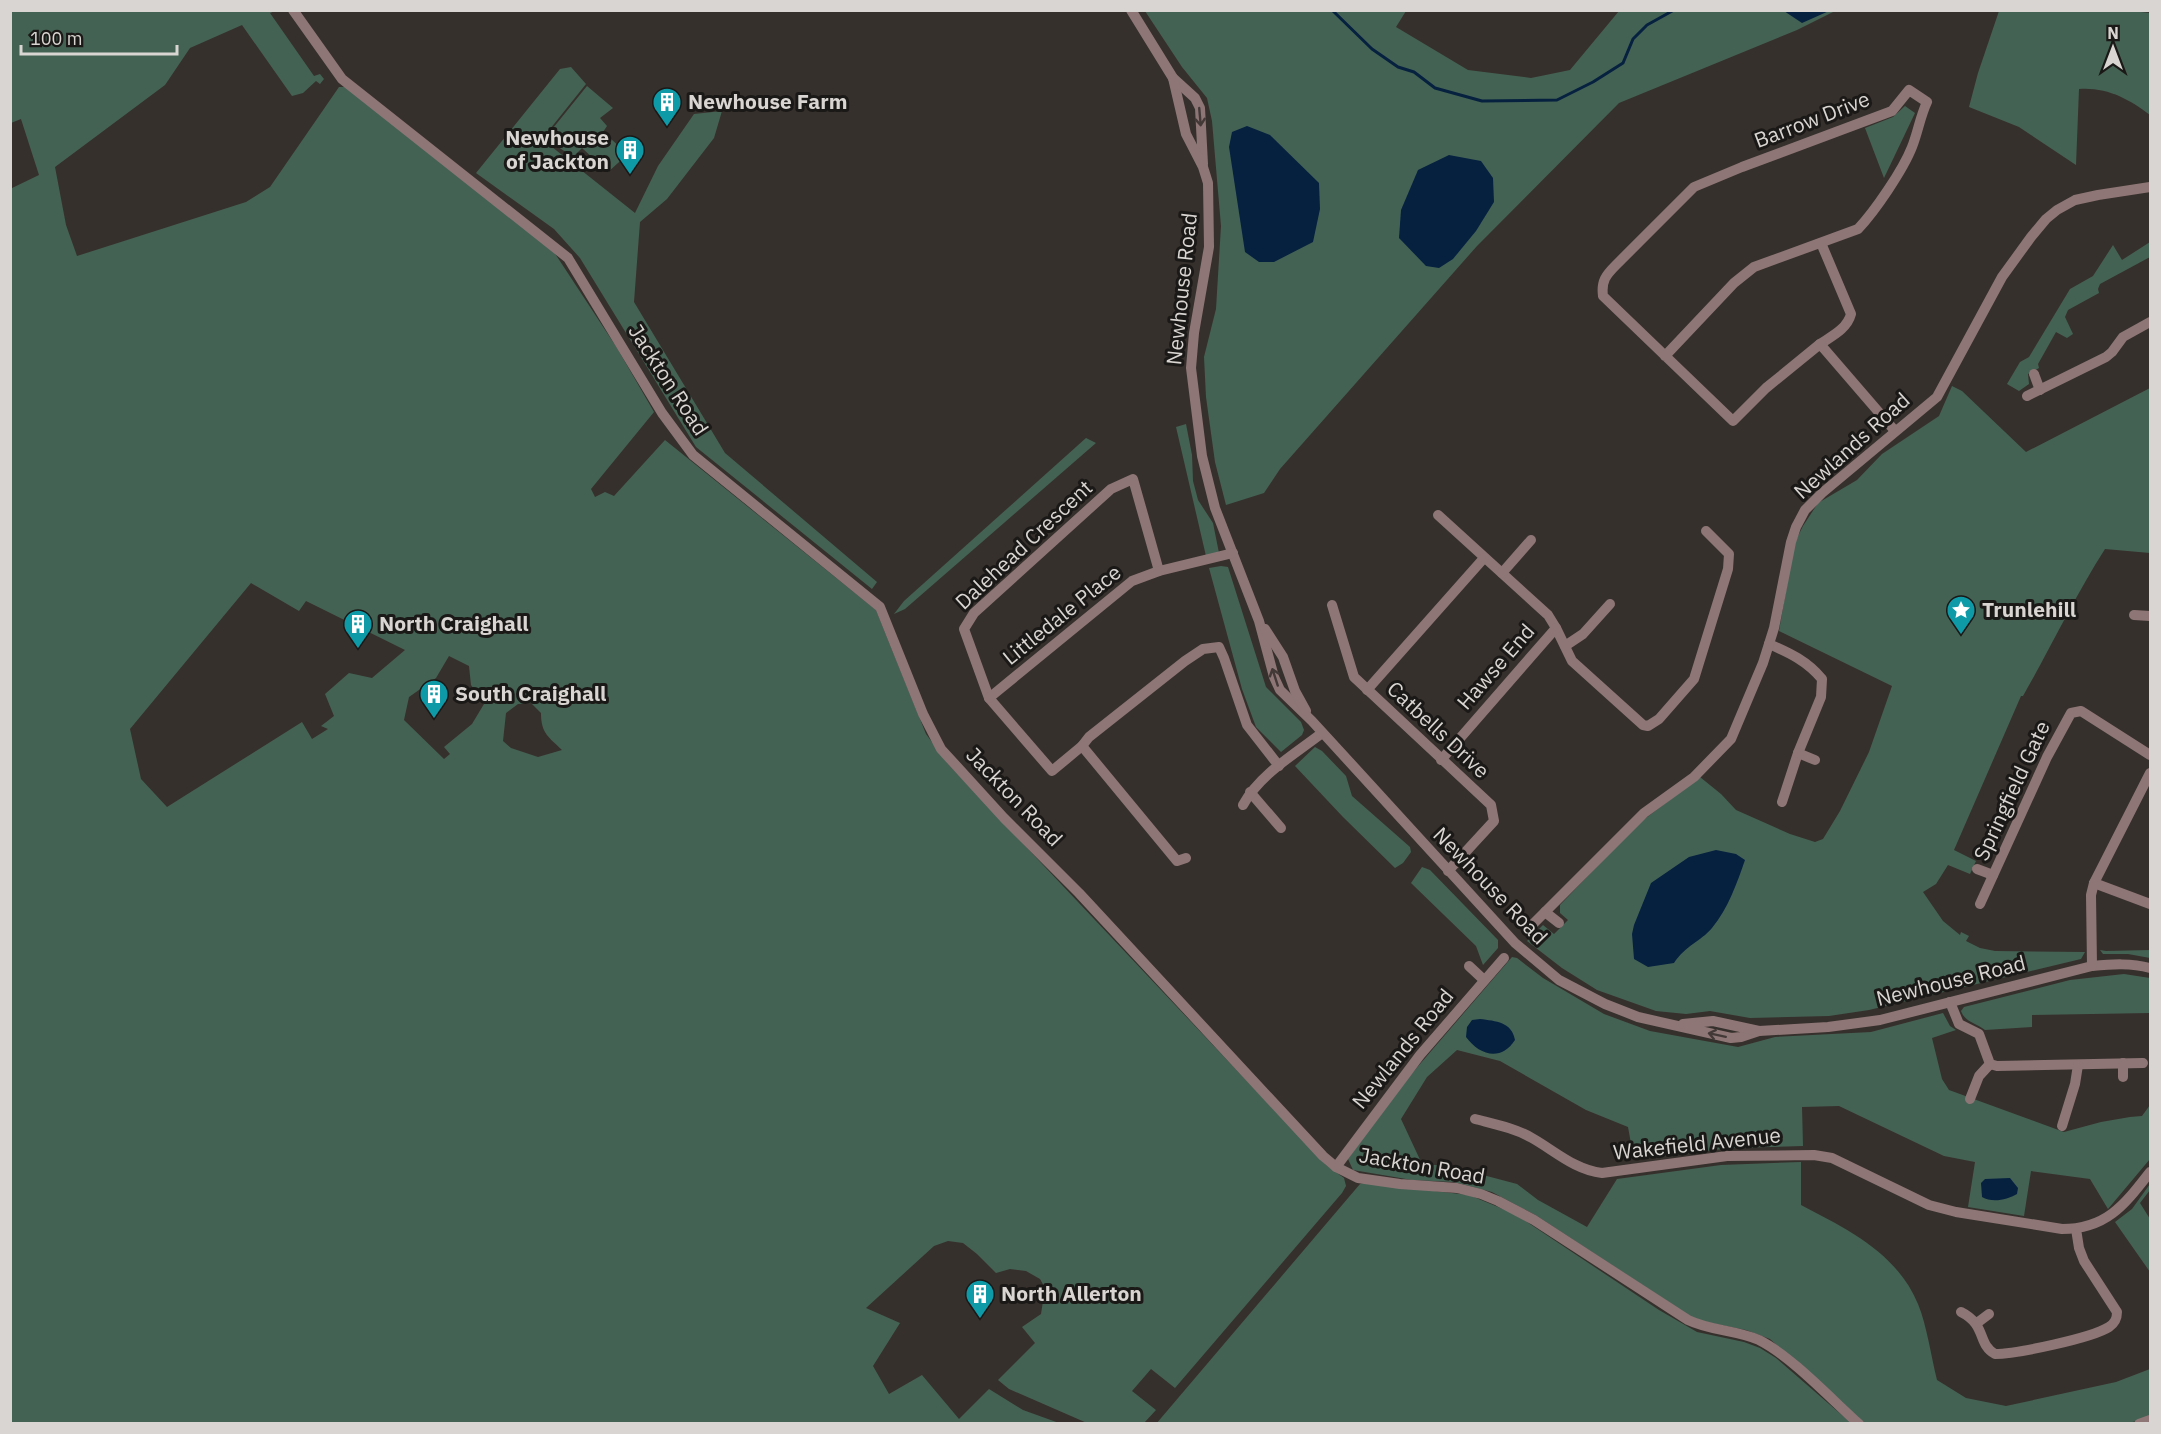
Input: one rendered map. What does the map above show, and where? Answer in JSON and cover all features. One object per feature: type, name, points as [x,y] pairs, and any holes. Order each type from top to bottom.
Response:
[{"type":"street","name":"Jackton Road","points":[[293,10],[342,79],[568,258],[649,388],[662,413],[693,455],[880,607],[923,714],[941,749],[1004,818],[1071,885],[1312,1145],[1336,1167],[1358,1178],[1457,1188],[1481,1194],[1516,1209],[1688,1320],[1702,1327],[1745,1335],[1780,1353],[1859,1424]]},
{"type":"street","name":"Newhouse Road","points":[[1131,10],[1173,78],[1195,98],[1200,108],[1203,167]]},
{"type":"street","name":"Newhouse Road","points":[[1173,78],[1186,134],[1203,167],[1208,183],[1209,247],[1194,333],[1191,368],[1202,456],[1208,483],[1259,621],[1276,684],[1515,943],[1558,980],[1605,1004],[1638,1017],[1731,1038],[1759,1031],[1828,1027],[1880,1020],[2092,966],[2114,963],[2136,964],[2151,968]]},
{"type":"street","name":"Barrow Drive","points":[[1665,356],[1734,284],[1754,267],[1858,229],[1869,217],[1911,150],[1917,135],[1919,119],[1927,102],[1909,90],[1892,111],[1742,167],[1694,188],[1605,277],[1602,284],[1603,296],[1665,356],[1733,421],[1766,388],[1820,344]]},
{"type":"street","name":"Newlands Road","points":[[1529,928],[1644,813],[1694,777],[1731,740],[1763,663],[1774,628],[1791,542],[1805,510],[1894,431],[1937,397],[2002,277],[2046,219],[2057,210],[2075,201],[2151,187]]},
{"type":"street","points":[[1821,243],[1851,314],[1843,328],[1820,344],[1894,431]]},
{"type":"street","points":[[2027,396],[2106,357],[2123,337],[2151,322]]},
{"type":"street","points":[[2034,374],[2040,390]]},
{"type":"street","name":"Dalehead Crescent","points":[[1159,571],[1133,479],[1110,489],[974,613],[964,629],[989,698],[1052,771],[1082,746],[1089,737],[1185,661],[1203,648],[1219,647],[1247,725],[1279,766]]},
{"type":"street","points":[[1438,515],[1548,615],[1572,661],[1643,725],[1648,726],[1659,719],[1694,679],[1728,569],[1729,554],[1706,531]]},
{"type":"street","points":[[1502,573],[1531,540]]},
{"type":"street","name":"Littledale Place","points":[[989,698],[1132,581],[1159,571],[1233,553]]},
{"type":"street","points":[[1367,690],[1484,558]]},
{"type":"street","points":[[1565,646],[1583,634],[1610,604]]},
{"type":"street","name":"Catbells Drive","points":[[1332,605],[1354,677],[1491,805],[1494,821],[1448,871]]},
{"type":"street","points":[[2134,615],[2151,616]]},
{"type":"street","name":"Newhouse Road","points":[[1259,621],[1283,657],[1295,691],[1312,721]]},
{"type":"street","name":"Hawse End","points":[[1441,760],[1556,628]]},
{"type":"street","points":[[1769,644],[1793,654],[1813,668],[1822,679],[1821,697],[1798,753],[1782,802]]},
{"type":"street","name":"Springfield Gate","points":[[1980,904],[2047,757],[2071,713],[2081,711],[2151,754]]},
{"type":"street","points":[[1243,805],[1250,792],[1322,733]]},
{"type":"street","points":[[1082,746],[1177,861],[1186,858]]},
{"type":"street","points":[[1798,753],[1815,760]]},
{"type":"street","points":[[2092,966],[2091,895],[2094,883],[2151,773]]},
{"type":"street","points":[[1250,792],[1281,828]]},
{"type":"street","points":[[1977,868],[1993,875]]},
{"type":"street","points":[[2094,883],[2151,904]]},
{"type":"street","points":[[1545,912],[1559,923]]},
{"type":"street","name":"Newlands Road","points":[[1336,1167],[1420,1055],[1504,958]]},
{"type":"street","points":[[1469,966],[1484,980]]},
{"type":"street","points":[[1950,1002],[1959,1024],[1979,1034],[1990,1064]]},
{"type":"street","points":[[2123,1063],[2123,1077]]},
{"type":"street","points":[[1990,1064],[1997,1066],[2143,1063]]},
{"type":"street","points":[[1970,1099],[1979,1076],[1990,1064]]},
{"type":"street","points":[[2062,1126],[2075,1084],[2078,1065]]},
{"type":"street","name":"Wakefield Avenue","points":[[1475,1119],[1531,1137],[1589,1172],[1602,1173],[1727,1156],[1814,1155],[1832,1158],[1929,1205],[1956,1212],[2062,1229],[2076,1229],[2107,1219],[2123,1206],[2151,1172]]},
{"type":"street","points":[[1961,1312],[1971,1316],[1977,1323],[1986,1347],[1991,1352],[2001,1354],[2089,1336],[2108,1328],[2115,1322],[2117,1312],[2084,1261],[2076,1229]]},
{"type":"street","points":[[1977,1323],[1989,1314]]},
{"type":"street","points":[[2139,1424],[2151,1420]]},
{"type":"green space","points":[[11,11],[275,11],[270,13],[314,76],[320,74],[324,79],[320,84],[316,81],[303,93],[292,96],[242,25],[190,48],[165,85],[55,167],[66,225],[77,256],[246,202],[270,187],[339,87],[346,87],[552,249],[617,348],[654,412],[591,489],[595,497],[605,492],[614,496],[665,440],[876,610],[926,734],[948,764],[1326,1165],[1344,1178],[1346,1186],[1342,1193],[1175,1388],[1151,1369],[1132,1391],[1156,1410],[1144,1423],[1087,1423],[1009,1389],[998,1380],[1035,1343],[1022,1327],[1041,1314],[1045,1288],[1040,1279],[1026,1271],[1010,1269],[996,1273],[963,1243],[948,1241],[934,1246],[866,1308],[900,1323],[873,1366],[889,1394],[922,1375],[959,1419],[989,1389],[1023,1410],[1059,1423],[11,1423],[10,189],[39,175],[21,119],[11,123]],"holes":[[[251,583],[299,611],[306,601],[405,650],[372,678],[349,673],[325,694],[334,716],[321,726],[328,729],[312,739],[302,722],[167,807],[141,779],[130,729]],[[449,656],[469,666],[471,685],[484,704],[472,724],[444,747],[450,754],[444,759],[404,720],[409,697],[436,678]],[[531,703],[541,713],[544,731],[562,750],[538,757],[511,748],[503,741],[506,713],[518,704]]]},
{"type":"green space","points":[[1145,11],[1406,11],[1396,27],[1468,70],[1531,78],[1570,70],[1619,11],[1835,11],[1797,30],[1619,103],[1477,246],[1280,469],[1264,493],[1226,505],[1215,462],[1206,397],[1204,357],[1216,309],[1221,226],[1212,121],[1207,98],[1182,67]]},
{"type":"green space","points":[[1999,11],[2150,13],[2150,115],[2117,95],[2099,90],[2079,89],[2076,165],[2019,127],[1969,107]]},
{"type":"green space","points":[[571,67],[586,84],[542,139],[635,213],[658,166],[694,114],[722,111],[714,138],[667,199],[640,222],[634,302],[725,453],[877,582],[872,589],[696,447],[580,258],[554,229],[476,173],[560,69]]},
{"type":"green space","points":[[587,86],[613,108],[600,118],[607,126],[603,132],[628,154],[608,172],[582,148],[573,157],[545,138]]},
{"type":"green space","points":[[1905,106],[1915,113],[1884,178],[1865,128],[1893,117]]},
{"type":"green space","points":[[2150,242],[2150,257],[2100,284],[2099,293],[2068,310],[2065,317],[2073,334],[2067,338],[2056,332],[2038,364],[2039,368],[2028,374],[2029,384],[2019,391],[2007,384],[2020,362],[2029,357],[2070,289],[2093,276],[2113,245],[2122,260]]},
{"type":"green space","points":[[1952,386],[1962,391],[2026,452],[2150,388],[2150,553],[2105,549],[2021,696],[1954,850],[1976,861],[1970,874],[1948,865],[1936,884],[1923,892],[1943,921],[1960,935],[1961,932],[1969,936],[1966,941],[1980,948],[1995,951],[2085,952],[2081,959],[1869,1010],[1829,1016],[1750,1018],[1710,1011],[1686,1014],[1656,1011],[1597,990],[1562,968],[1527,941],[1543,925],[1554,934],[1568,920],[1560,913],[1560,905],[1638,824],[1700,777],[1736,810],[1790,834],[1815,842],[1823,839],[1840,811],[1869,752],[1892,686],[1779,631],[1794,544],[1818,503],[1857,480],[1882,454],[1939,416]]},
{"type":"green space","points":[[1186,424],[1192,455],[1193,481],[1198,500],[1213,523],[1219,553],[1206,556],[1176,427]]},
{"type":"green space","points":[[1086,438],[1096,443],[905,609],[894,614],[904,601]]},
{"type":"green space","points":[[1228,567],[1266,687],[1301,722],[1304,730],[1302,735],[1281,752],[1256,727],[1242,689],[1209,568]]},
{"type":"green space","points":[[1315,747],[1322,751],[1346,776],[1352,796],[1410,847],[1411,852],[1403,863],[1395,868],[1295,766]]},
{"type":"green space","points":[[1422,867],[1430,870],[1498,940],[1498,948],[1483,965],[1476,946],[1411,883]]},
{"type":"green space","points":[[2100,950],[2150,950],[2150,958],[2128,954],[2103,954]]},
{"type":"green space","points":[[1512,957],[1604,1014],[1650,1031],[1738,1047],[1775,1037],[1871,1032],[1943,1013],[1950,1026],[1956,1030],[1932,1038],[1942,1079],[1949,1090],[2064,1132],[2101,1122],[2142,1116],[2150,1105],[2150,1159],[2108,1209],[2090,1179],[2031,1171],[2024,1216],[1968,1207],[1975,1162],[1944,1156],[1839,1106],[1802,1107],[1803,1146],[1731,1148],[1634,1160],[1628,1127],[1586,1110],[1500,1061],[1457,1050],[1427,1077],[1401,1119],[1422,1164],[1449,1166],[1517,1184],[1538,1200],[1587,1227],[1617,1179],[1721,1165],[1801,1162],[1801,1205],[1869,1244],[1897,1270],[1909,1286],[1924,1322],[1937,1380],[1966,1398],[2006,1406],[2116,1382],[2150,1369],[2150,1416],[2127,1424],[1864,1423],[1770,1339],[1746,1330],[1696,1320],[1537,1216],[1492,1192],[1454,1182],[1412,1180],[1353,1170],[1348,1159],[1396,1092]]},
{"type":"green space","points":[[2124,974],[2150,978],[2150,1013],[2032,1015],[2032,1027],[1985,1030],[1968,1020],[1961,1011],[1964,1007],[2070,980]]},
{"type":"green space","points":[[1360,1184],[1469,1195],[1515,1214],[1659,1310],[1697,1332],[1744,1342],[1760,1348],[1776,1358],[1851,1423],[1156,1424]]},
{"type":"green space","points":[[2150,1184],[2150,1190],[2140,1203],[2150,1219],[2150,1272],[2115,1222],[2132,1209]]},
{"type":"water","points":[[1784,11],[1829,11],[1802,23]]},
{"type":"water","points":[[1247,126],[1270,135],[1319,183],[1320,209],[1313,242],[1274,262],[1259,262],[1245,252],[1229,147],[1232,132]]},
{"type":"water","points":[[1449,155],[1481,161],[1493,178],[1494,202],[1476,231],[1453,259],[1439,268],[1426,266],[1399,238],[1401,210],[1418,170]]},
{"type":"water","points":[[1716,850],[1736,854],[1745,860],[1732,896],[1718,921],[1674,963],[1648,967],[1634,959],[1632,934],[1634,925],[1651,883],[1689,857]]},
{"type":"water","points":[[1480,1019],[1507,1026],[1511,1029],[1515,1040],[1509,1047],[1497,1053],[1490,1054],[1477,1048],[1466,1037],[1467,1027],[1472,1020]]},
{"type":"water","points":[[2010,1178],[2018,1188],[2017,1194],[2000,1200],[1982,1197],[1981,1183],[1985,1179]]},
{"type":"waterway","points":[[1332,10],[1372,49],[1398,67],[1414,72],[1435,88],[1482,101],[1557,100],[1593,82],[1623,63],[1633,39],[1647,25],[1674,10]]},
{"type":"place","name":"Newhouse Farm","points":[[667,128]]},
{"type":"place","name":"Newhouse of Jackton","points":[[630,176]]},
{"type":"place","name":"Trunlehill","points":[[1961,636]]},
{"type":"place","name":"North Craighall","points":[[358,650]]},
{"type":"place","name":"South Craighall","points":[[434,720]]},
{"type":"place","name":"North Allerton","points":[[980,1320]]}]
